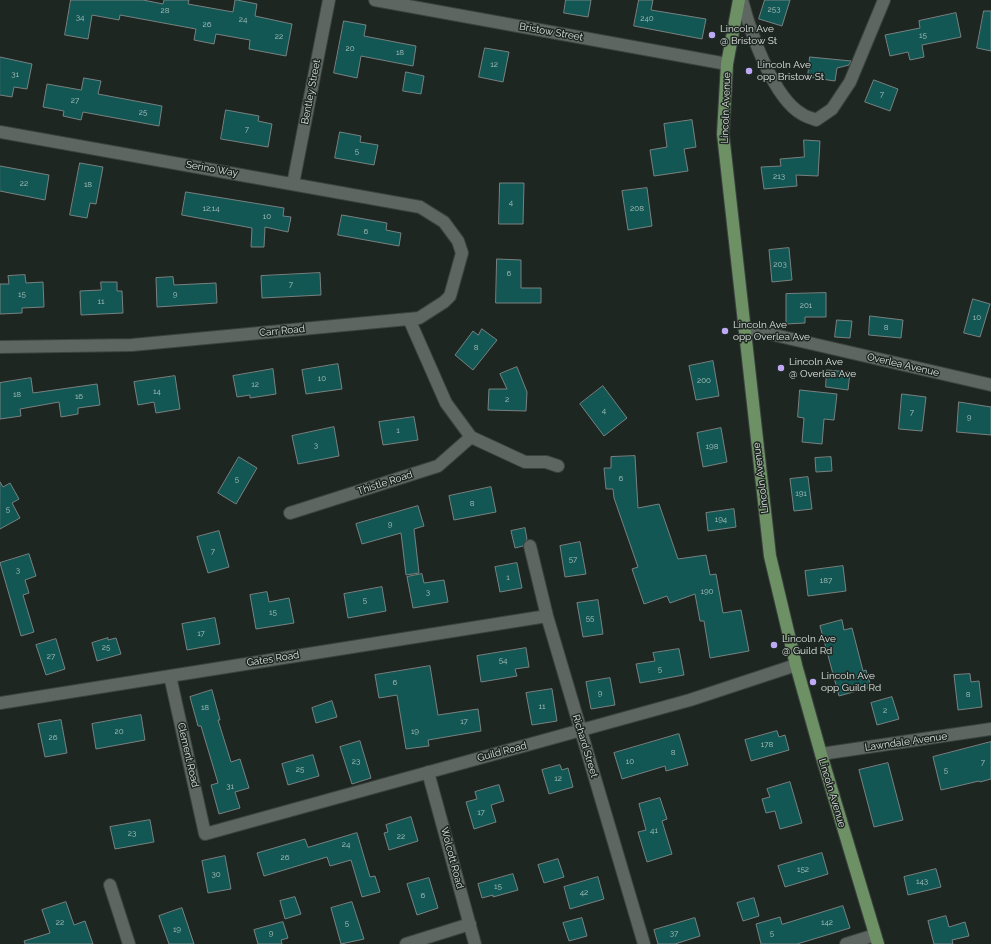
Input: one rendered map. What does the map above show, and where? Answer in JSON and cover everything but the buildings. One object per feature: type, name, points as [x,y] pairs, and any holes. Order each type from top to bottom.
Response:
[{"type":"main road","name":"Lincoln Avenue","points":[[741,0],[727,64],[723,134],[770,556],[796,665],[876,940]]},
{"type":"street","name":"Bentley Street","points":[[292,184],[329,0]]},
{"type":"street","name":"Bristow Street","points":[[375,0],[727,64]]},
{"type":"street","points":[[741,0],[750,32],[780,91],[792,106],[802,114],[816,120],[832,109],[850,82],[884,0]]},
{"type":"street","name":"Serino Way","points":[[0,132],[423,208]]},
{"type":"street","name":"Carr Road","points":[[0,347],[132,345],[419,318],[444,302],[450,296],[462,253],[458,241],[444,222],[423,208]]},
{"type":"street","points":[[409,319],[446,403],[471,437],[525,462],[546,462],[558,466]]},
{"type":"street","name":"Overlea Avenue","points":[[744,328],[991,385]]},
{"type":"street","name":"Thistle Road","points":[[290,513],[438,466],[471,437]]},
{"type":"street","name":"Richard Street","points":[[530,546],[547,616],[644,944]]},
{"type":"street","name":"Gates Road","points":[[0,701],[170,676],[547,616]]},
{"type":"street","name":"Guild Road","points":[[205,834],[690,700],[796,665]]},
{"type":"street","name":"Clement Road","points":[[170,676],[205,834]]},
{"type":"street","name":"Lawndale Avenue","points":[[821,754],[991,729]]},
{"type":"street","name":"Wolcott Road","points":[[428,772],[476,944]]},
{"type":"street","points":[[110,885],[129,944]]},
{"type":"street","points":[[406,944],[470,924]]},
{"type":"street","points":[[846,944],[876,940]]},
{"type":"place","name":"Lincoln Ave @ Bristow St","points":[[712,35]]},
{"type":"place","name":"Lincoln Ave opp Bristow St","points":[[749,71]]},
{"type":"place","name":"Lincoln Ave opp Overlea Ave","points":[[725,331]]},
{"type":"place","name":"Lincoln Ave @ Overlea Ave","points":[[781,368]]},
{"type":"place","name":"Lincoln Ave @ Guild Rd","points":[[774,645]]},
{"type":"place","name":"Lincoln Ave opp Guild Rd","points":[[813,682]]}]
